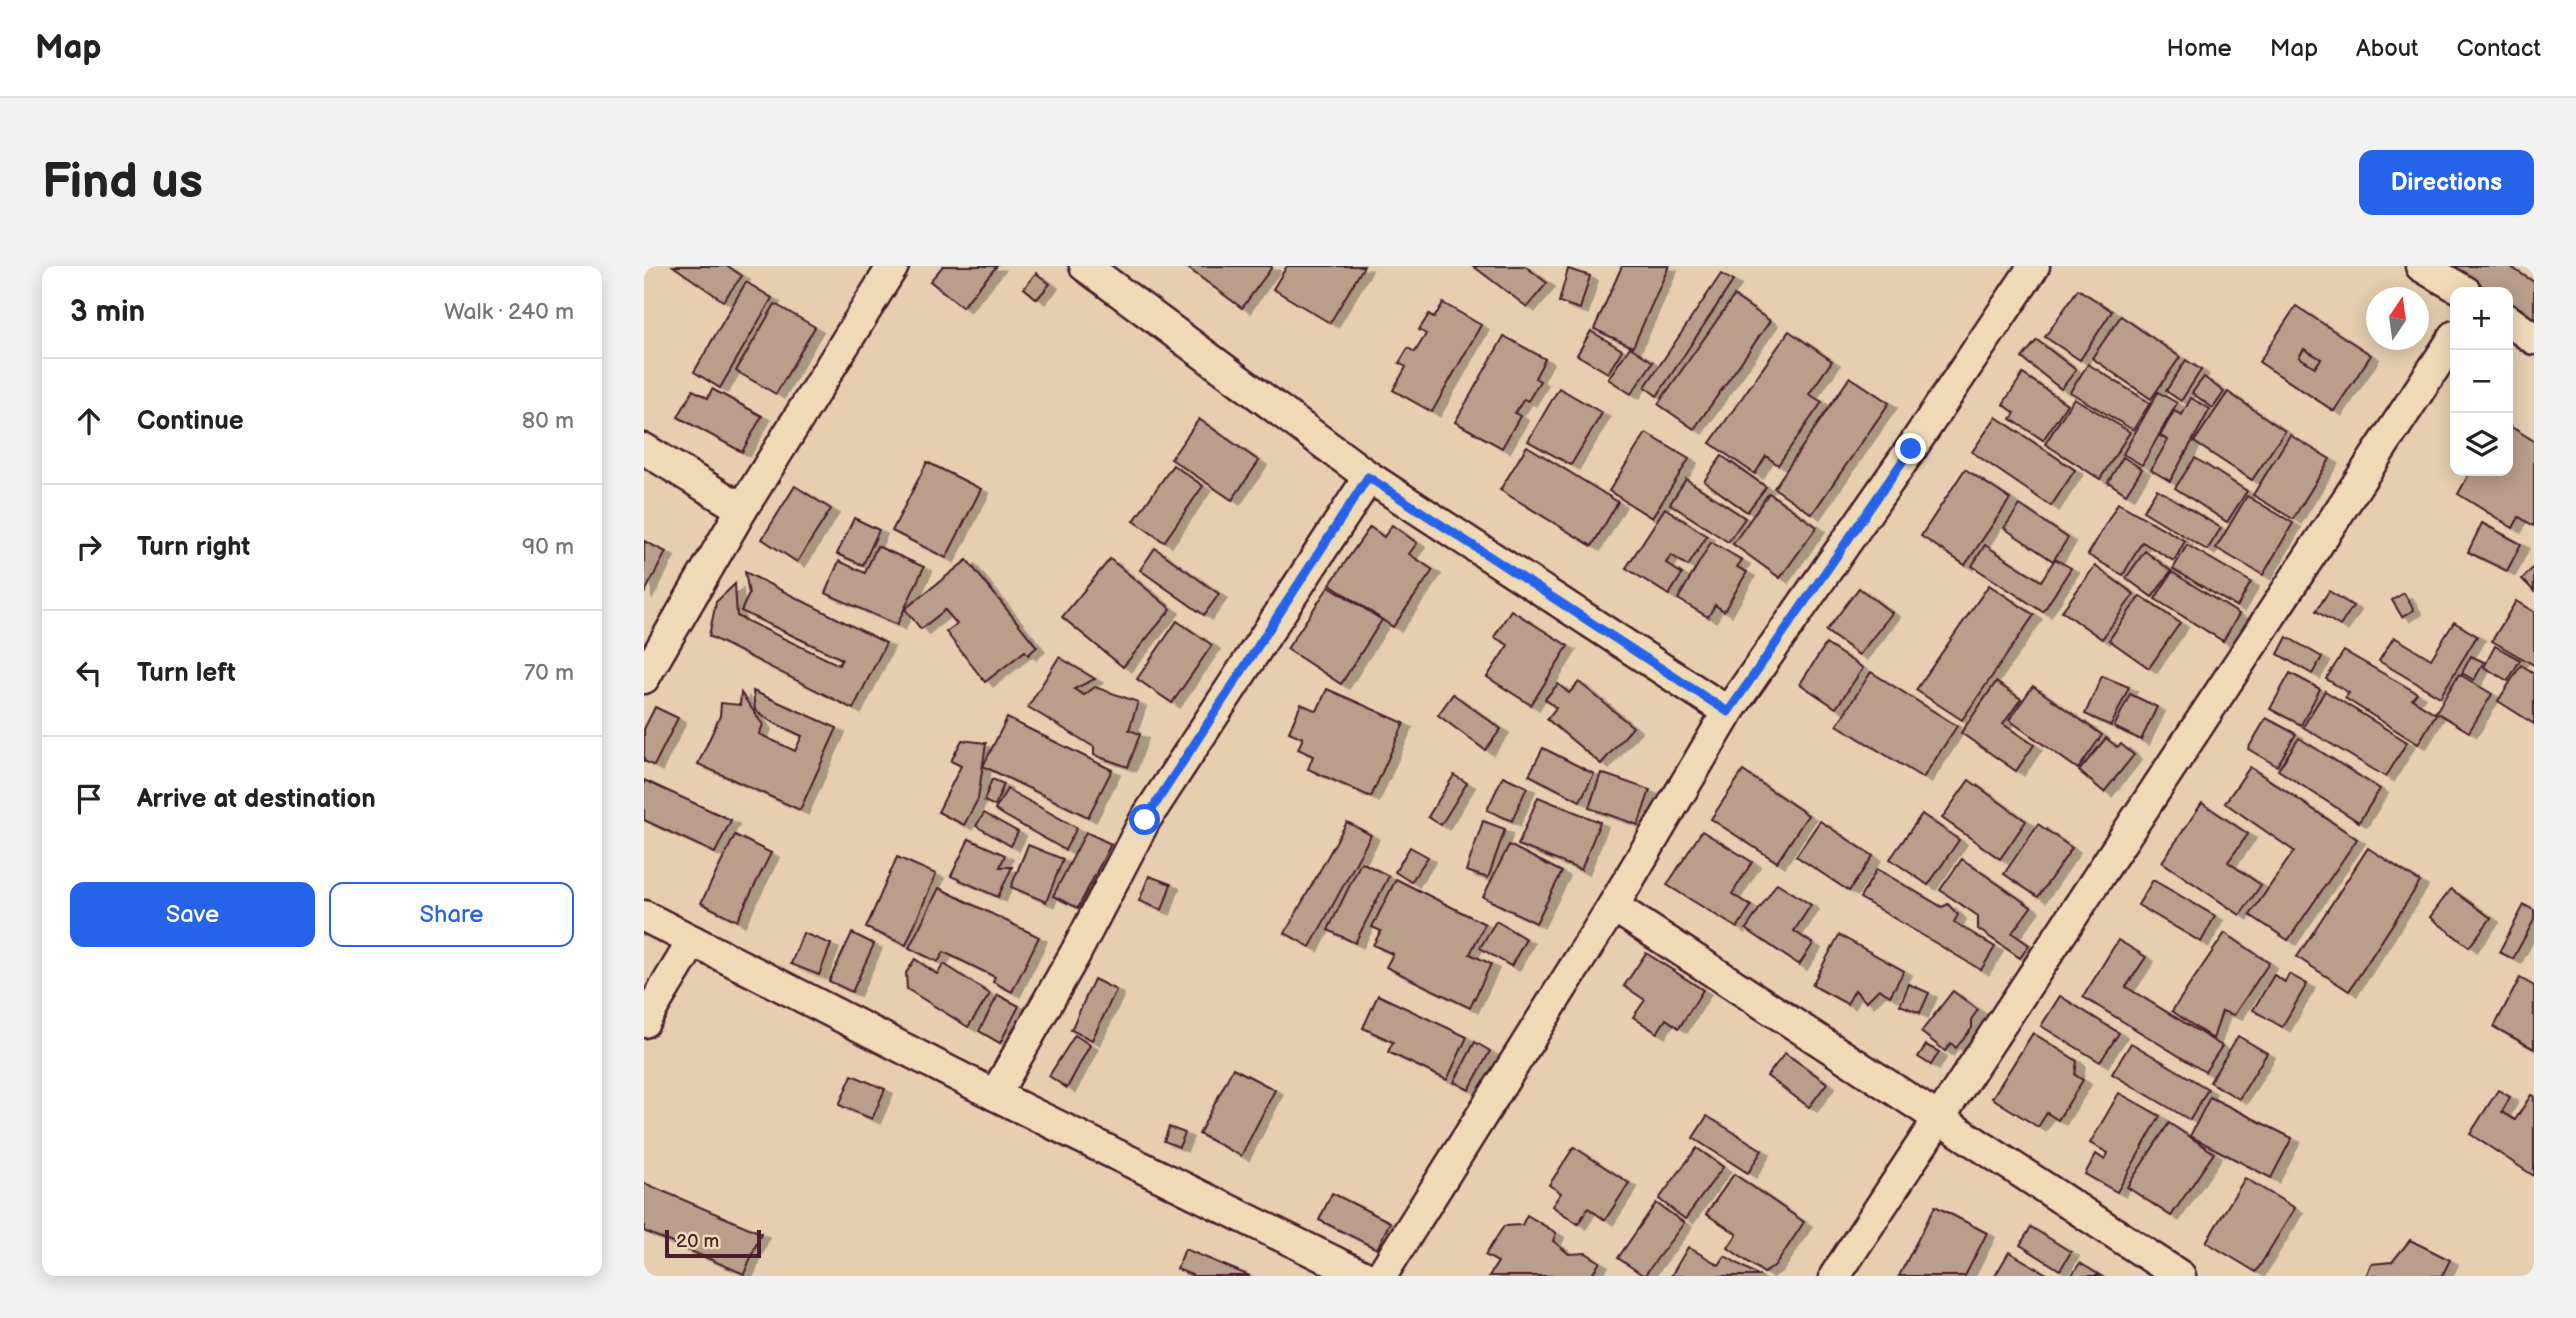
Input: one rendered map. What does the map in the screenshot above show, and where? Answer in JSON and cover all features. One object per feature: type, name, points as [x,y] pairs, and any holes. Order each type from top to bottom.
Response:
[{"type":"street","points":[[644,678],[742,509],[893,266]]},
{"type":"street","points":[[1085,266],[1368,477],[1728,712]]},
{"type":"street","points":[[1381,1276],[1613,906],[1728,712],[1911,449],[2034,266]]},
{"type":"street","points":[[2421,266],[2457,287]]},
{"type":"street","points":[[2513,324],[2534,339]]},
{"type":"street","points":[[1835,1276],[2450,344]]},
{"type":"street","points":[[644,449],[742,509]]},
{"type":"street","points":[[995,1095],[1075,954],[1145,820],[1368,477]]},
{"type":"street","points":[[1613,906],[2180,1276]]},
{"type":"street","points":[[644,916],[995,1095],[1363,1276]]},
{"type":"street","points":[[644,1022],[693,942]]},
{"type":"building","points":[[673,266],[728,266],[742,276],[723,301]]},
{"type":"building","points":[[943,266],[997,266],[962,307],[930,281]]},
{"type":"building","points":[[1185,266],[1271,266],[1272,267],[1242,308]]},
{"type":"building","points":[[1287,266],[1364,266],[1330,323],[1273,289]]},
{"type":"building","points":[[1473,266],[1525,266],[1547,283],[1527,307]]},
{"type":"building","points":[[1622,266],[1669,266],[1633,347],[1594,329]]},
{"type":"building","points":[[2449,266],[2509,266],[2534,282],[2534,329],[2513,315],[2513,287],[2473,287]]},
{"type":"building","points":[[1568,269],[1590,276],[1580,309],[1559,302]]},
{"type":"building","points":[[1036,273],[1050,284],[1037,299],[1024,288]]},
{"type":"building","points":[[1721,274],[1733,281],[1657,396],[1645,387]]},
{"type":"building","points":[[746,282],[772,298],[720,388],[694,372]]},
{"type":"building","points":[[2078,289],[2112,311],[2080,360],[2045,337]]},
{"type":"building","points":[[1734,296],[1770,321],[1694,429],[1658,404]]},
{"type":"building","points":[[1443,303],[1481,325],[1432,412],[1393,390],[1406,367],[1399,363],[1408,348],[1415,352],[1426,334],[1419,330],[1429,314],[1434,318]]},
{"type":"building","points":[[775,304],[815,327],[776,394],[736,371]]},
{"type":"building","points":[[2296,306],[2371,355],[2334,411],[2259,362]],"holes":[[[2304,349],[2321,359],[2315,367],[2299,357]]]},
{"type":"building","points":[[2121,316],[2180,357],[2151,399],[2092,358]]},
{"type":"building","points":[[1591,331],[1622,350],[1608,373],[1577,355]]},
{"type":"building","points":[[1789,331],[1832,361],[1809,394],[1822,402],[1778,465],[1766,456],[1755,474],[1710,443]]},
{"type":"building","points":[[1504,336],[1545,359],[1535,378],[1540,381],[1528,401],[1524,399],[1515,413],[1520,416],[1502,448],[1455,422]]},
{"type":"building","points":[[2037,340],[2076,370],[2061,389],[2022,358]]},
{"type":"building","points":[[1630,347],[1653,362],[1631,394],[1608,379]]},
{"type":"building","points":[[2304,349],[2321,359],[2315,367],[2299,357]]},
{"type":"building","points":[[2186,360],[2201,370],[2181,401],[2166,391]]},
{"type":"building","points":[[2088,364],[2150,403],[2133,430],[2070,392]]},
{"type":"building","points":[[2023,374],[2067,404],[2043,440],[2011,419],[2015,413],[2003,404]]},
{"type":"building","points":[[1850,377],[1889,403],[1812,514],[1774,488]]},
{"type":"building","points":[[2204,377],[2224,392],[2213,408],[2192,393]]},
{"type":"building","points":[[1559,388],[1602,413],[1571,465],[1528,441]]},
{"type":"building","points":[[712,389],[762,416],[742,452],[678,417],[693,390],[708,398]]},
{"type":"building","points":[[2158,392],[2177,403],[2142,465],[2123,454]]},
{"type":"building","points":[[2228,392],[2285,431],[2252,480],[2194,442]]},
{"type":"building","points":[[2074,398],[2130,432],[2100,479],[2045,444]]},
{"type":"building","points":[[2191,398],[2210,409],[2170,481],[2151,470],[2168,440],[2160,436],[2174,411],[2182,415]]},
{"type":"building","points":[[1996,417],[2075,470],[2051,506],[1972,452]]},
{"type":"building","points":[[1199,419],[1259,461],[1232,500],[1171,459]]},
{"type":"building","points":[[2513,428],[2534,441],[2534,526],[2519,517],[2513,528],[2458,494],[2468,476],[2513,476]]},
{"type":"building","points":[[1646,433],[1689,459],[1652,518],[1609,491]]},
{"type":"building","points":[[2290,435],[2330,459],[2293,519],[2253,495]]},
{"type":"building","points":[[1527,446],[1618,502],[1592,546],[1500,490]]},
{"type":"building","points":[[1722,456],[1766,487],[1747,512],[1704,481]]},
{"type":"building","points":[[2123,457],[2142,469],[2126,494],[2108,482]]},
{"type":"building","points":[[2195,458],[2247,491],[2227,522],[2175,488]]},
{"type":"building","points":[[927,462],[981,489],[946,558],[892,531]]},
{"type":"building","points":[[1173,465],[1203,486],[1164,542],[1134,521]]},
{"type":"building","points":[[1965,469],[2010,499],[1965,565],[1921,536]]},
{"type":"building","points":[[1686,479],[1745,518],[1728,542],[1670,504]]},
{"type":"building","points":[[795,486],[831,509],[797,562],[762,539]]},
{"type":"building","points":[[2157,489],[2221,528],[2207,550],[2143,511]]},
{"type":"building","points":[[1769,493],[1817,527],[1780,578],[1733,544]]},
{"type":"building","points":[[2247,496],[2293,523],[2263,575],[2216,548]]},
{"type":"building","points":[[2118,503],[2185,541],[2174,561],[2142,542],[2123,575],[2088,555]]},
{"type":"building","points":[[2020,505],[2068,538],[2053,561],[2004,528]]},
{"type":"building","points":[[1665,508],[1707,536],[1688,566],[1671,555],[1666,563],[1682,574],[1669,595],[1626,568]]},
{"type":"building","points":[[854,518],[879,530],[863,565],[837,554]]},
{"type":"building","points":[[2482,523],[2521,544],[2507,571],[2468,552]]},
{"type":"building","points":[[1392,525],[1417,543],[1409,554],[1433,570],[1393,627],[1330,584],[1370,527],[1384,537]]},
{"type":"building","points":[[644,541],[666,552],[644,594]]},
{"type":"building","points":[[1711,542],[1742,560],[1737,567],[1747,572],[1724,611],[1715,605],[1708,617],[1678,599]]},
{"type":"building","points":[[1985,545],[2041,581],[2055,559],[2071,568],[2043,612],[1972,566]]},
{"type":"building","points":[[2187,545],[2251,582],[2237,607],[2173,569]]},
{"type":"building","points":[[877,546],[924,567],[897,625],[825,593],[839,561],[865,573]]},
{"type":"building","points":[[1155,548],[1219,594],[1204,615],[1140,570]]},
{"type":"building","points":[[2145,551],[2171,571],[2152,597],[2126,578]]},
{"type":"building","points":[[1110,559],[1171,609],[1123,667],[1062,617]]},
{"type":"building","points":[[967,560],[1037,647],[1028,655],[1025,651],[985,682],[946,632],[957,624],[945,610],[921,629],[905,609]]},
{"type":"building","points":[[2095,566],[2134,594],[2102,639],[2062,611]]},
{"type":"building","points":[[2534,567],[2534,591],[2522,579]]},
{"type":"building","points":[[745,572],[886,643],[853,709],[709,636],[716,602],[735,584],[737,616],[839,665],[842,659],[741,611],[749,594]]},
{"type":"building","points":[[2172,572],[2239,614],[2223,641],[2155,599]]},
{"type":"building","points":[[1989,585],[2034,615],[1962,720],[1916,690]]},
{"type":"building","points":[[1329,586],[1382,620],[1341,684],[1287,649]]},
{"type":"building","points":[[1859,588],[1892,613],[1859,655],[1826,631]]},
{"type":"building","points":[[2329,591],[2353,606],[2340,626],[2316,611]]},
{"type":"building","points":[[2404,593],[2414,610],[2402,617],[2392,600]]},
{"type":"building","points":[[2140,596],[2180,623],[2149,668],[2109,640]]},
{"type":"building","points":[[2516,601],[2534,612],[2534,665],[2492,641]]},
{"type":"building","points":[[1511,610],[1568,646],[1531,705],[1487,677],[1508,645],[1494,637]]},
{"type":"building","points":[[1177,621],[1212,645],[1172,703],[1137,679]]},
{"type":"building","points":[[2454,622],[2477,636],[2440,697],[2379,661],[2394,637],[2431,659]]},
{"type":"building","points":[[2287,637],[2322,657],[2312,674],[2278,654]]},
{"type":"building","points":[[1826,644],[1863,668],[1836,708],[1800,684]]},
{"type":"building","points":[[2495,646],[2520,660],[2508,681],[2484,667]]},
{"type":"building","points":[[2344,651],[2417,693],[2412,699],[2436,714],[2418,744],[2345,698],[2349,693],[2326,679]]},
{"type":"building","points":[[2471,656],[2484,662],[2474,680],[2462,673]]},
{"type":"building","points":[[1059,657],[1095,679],[1074,689],[1084,695],[1095,687],[1138,702],[1129,730],[1140,734],[1128,767],[1094,755],[1094,747],[1028,707]]},
{"type":"building","points":[[2521,665],[2534,673],[2534,724],[2498,701]]},
{"type":"building","points":[[1871,672],[1957,726],[1923,778],[1837,725]]},
{"type":"building","points":[[2290,673],[2320,689],[2301,725],[2270,709]]},
{"type":"building","points":[[2459,674],[2492,694],[2469,732],[2436,712]]},
{"type":"building","points":[[2102,676],[2129,687],[2111,726],[2085,714]]},
{"type":"building","points":[[1579,682],[1633,727],[1601,764],[1547,719],[1556,708],[1545,699],[1558,684],[1569,693]]},
{"type":"building","points":[[1996,682],[2021,699],[2003,724],[2034,745],[2016,771],[1961,733]]},
{"type":"building","points":[[2033,686],[2102,735],[2078,769],[2009,720]]},
{"type":"building","points":[[1327,689],[1404,723],[1371,797],[1308,769],[1313,756],[1298,749],[1303,738],[1289,732],[1301,704],[1317,711]]},
{"type":"building","points":[[753,691],[837,728],[800,810],[698,764],[720,716],[721,703],[740,705],[741,693],[763,725],[759,734],[795,751],[802,736],[770,721],[755,710]]},
{"type":"building","points":[[2325,691],[2407,742],[2386,777],[2303,727]]},
{"type":"building","points":[[1453,694],[1501,729],[1485,750],[1438,715]]},
{"type":"building","points":[[2130,694],[2157,707],[2141,740],[2114,727]]},
{"type":"building","points":[[655,707],[678,718],[654,766],[644,761],[644,729]]},
{"type":"building","points":[[1007,718],[1112,770],[1088,817],[983,766]]},
{"type":"building","points":[[2266,718],[2296,734],[2277,766],[2248,749]]},
{"type":"building","points":[[2106,738],[2117,747],[2121,744],[2134,755],[2104,792],[2079,771]]},
{"type":"building","points":[[2299,738],[2380,789],[2359,822],[2278,770]]},
{"type":"building","points":[[962,740],[986,743],[978,799],[964,825],[938,812],[961,766],[951,761]]},
{"type":"building","points":[[1543,748],[1594,774],[1580,801],[1529,775]]},
{"type":"building","points":[[2250,767],[2357,839],[2288,940],[2250,915],[2294,851],[2225,803]]},
{"type":"building","points":[[1743,771],[1808,815],[1777,862],[1711,819]]},
{"type":"building","points":[[1601,773],[1650,790],[1638,825],[1589,808]]},
{"type":"building","points":[[1454,775],[1467,783],[1441,825],[1428,817]]},
{"type":"building","points":[[1503,776],[1527,787],[1512,821],[1487,810]]},
{"type":"building","points":[[992,779],[1004,784],[995,806],[984,801]]},
{"type":"building","points":[[644,780],[731,820],[715,853],[644,820]]},
{"type":"building","points":[[1969,780],[2026,821],[2000,859],[1942,818]]},
{"type":"building","points":[[1007,789],[1077,828],[1065,850],[995,810]]},
{"type":"building","points":[[1538,797],[1600,822],[1581,870],[1518,845]]},
{"type":"building","points":[[2202,803],[2248,834],[2228,862],[2261,885],[2240,915],[2162,862]]},
{"type":"building","points":[[984,813],[1018,832],[1011,846],[976,826]]},
{"type":"building","points":[[1922,814],[1959,840],[1928,885],[1890,859]]},
{"type":"building","points":[[1483,821],[1505,829],[1488,878],[1466,871]]},
{"type":"building","points":[[1820,821],[1873,856],[1849,891],[1796,856]]},
{"type":"building","points":[[1347,822],[1371,835],[1310,947],[1285,933]]},
{"type":"building","points":[[2038,824],[2072,848],[2038,897],[2004,874]]},
{"type":"building","points":[[1702,831],[1752,862],[1732,894],[1751,906],[1737,928],[1667,885]]},
{"type":"building","points":[[1086,832],[1111,844],[1078,908],[1053,896]]},
{"type":"building","points":[[735,835],[771,853],[737,921],[701,903]]},
{"type":"building","points":[[969,839],[1005,855],[1000,867],[1012,867],[998,897],[951,876]]},
{"type":"building","points":[[1028,845],[1063,859],[1046,902],[1011,887]]},
{"type":"building","points":[[1509,845],[1562,872],[1536,923],[1483,897]]},
{"type":"building","points":[[1410,847],[1428,857],[1411,882],[1395,872]]},
{"type":"building","points":[[2368,848],[2420,882],[2349,991],[2297,957]]},
{"type":"building","points":[[897,857],[936,874],[906,945],[866,928]]},
{"type":"building","points":[[1962,859],[2031,907],[2012,933],[2029,945],[2020,958],[1978,929],[1978,916],[1940,890]]},
{"type":"building","points":[[1361,862],[1389,876],[1355,943],[1328,930]]},
{"type":"building","points":[[1877,869],[1942,907],[1948,904],[1958,915],[1954,922],[1995,947],[1981,970],[1860,898]]},
{"type":"building","points":[[1149,876],[1171,884],[1162,910],[1139,901]]},
{"type":"building","points":[[1396,879],[1485,924],[1470,954],[1491,964],[1470,1008],[1386,967],[1393,954],[1373,945],[1381,931],[1372,927]]},
{"type":"building","points":[[2153,880],[2215,916],[2201,942],[2138,905]]},
{"type":"building","points":[[1777,883],[1811,905],[1794,931],[1813,944],[1799,965],[1746,929]]},
{"type":"building","points":[[939,888],[1039,937],[1012,992],[993,982],[995,977],[944,952],[938,962],[909,948]]},
{"type":"building","points":[[2451,889],[2491,918],[2469,947],[2430,917]]},
{"type":"building","points":[[2524,905],[2534,910],[2534,920],[2513,959],[2499,952]]},
{"type":"building","points":[[1496,921],[1526,939],[1511,966],[1480,948]]},
{"type":"building","points":[[803,933],[831,944],[819,975],[791,964]]},
{"type":"building","points":[[852,933],[874,944],[852,992],[829,981]]},
{"type":"building","points":[[2225,933],[2269,963],[2234,1015],[2222,1011],[2213,1039],[2172,1011]]},
{"type":"building","points":[[1839,935],[1904,971],[1890,996],[1879,989],[1866,1002],[1855,990],[1847,1004],[1812,985]]},
{"type":"building","points":[[2118,940],[2146,957],[2126,987],[2222,1046],[2205,1072],[2083,997]]},
{"type":"building","points":[[1646,953],[1703,990],[1679,1028],[1666,1019],[1657,1033],[1633,1017],[1645,1000],[1624,986]]},
{"type":"building","points":[[915,959],[937,974],[944,964],[990,994],[968,1027],[907,989],[906,973]]},
{"type":"building","points":[[2289,974],[2307,984],[2282,1027],[2253,1010],[2274,975],[2285,982]]},
{"type":"building","points":[[2520,978],[2534,986],[2534,1049],[2494,1027]]},
{"type":"building","points":[[1094,979],[1116,990],[1092,1040],[1071,1030]]},
{"type":"building","points":[[1909,984],[1929,993],[1920,1013],[1900,1005]]},
{"type":"building","points":[[1953,991],[1978,1010],[1972,1018],[1972,1028],[1956,1048],[1951,1043],[1945,1051],[1921,1032]]},
{"type":"building","points":[[998,995],[1019,1006],[1000,1043],[979,1031]]},
{"type":"building","points":[[1378,995],[1467,1037],[1447,1080],[1388,1052],[1393,1042],[1363,1028]]},
{"type":"building","points":[[2060,996],[2119,1033],[2100,1062],[2041,1026]]},
{"type":"building","points":[[2033,1033],[2077,1061],[2075,1075],[2083,1080],[2058,1120],[2047,1113],[2038,1127],[1992,1098]]},
{"type":"building","points":[[1075,1035],[1090,1045],[1067,1088],[1049,1076]]},
{"type":"building","points":[[2238,1036],[2267,1053],[2239,1099],[2210,1082]]},
{"type":"building","points":[[1475,1042],[1490,1051],[1469,1090],[1454,1082]]},
{"type":"building","points":[[2131,1043],[2208,1089],[2190,1120],[2112,1074]]},
{"type":"building","points":[[1926,1045],[1939,1052],[1931,1065],[1918,1057]]},
{"type":"building","points":[[1785,1053],[1827,1083],[1809,1107],[1767,1076]]},
{"type":"building","points":[[1233,1068],[1275,1090],[1241,1156],[1199,1134]]},
{"type":"building","points":[[852,1075],[885,1089],[872,1119],[839,1105]]},
{"type":"building","points":[[2498,1090],[2510,1097],[2502,1112],[2515,1120],[2531,1095],[2534,1096],[2534,1176],[2470,1134]]},
{"type":"building","points":[[2119,1093],[2160,1116],[2117,1192],[2085,1174],[2096,1154],[2105,1160],[2108,1153],[2090,1143]]},
{"type":"building","points":[[2210,1097],[2292,1138],[2271,1178],[2190,1136]]},
{"type":"building","points":[[1707,1116],[1762,1150],[1748,1173],[1693,1138]]},
{"type":"building","points":[[2169,1123],[2214,1153],[2171,1216],[2127,1187]]},
{"type":"building","points":[[1169,1127],[1185,1133],[1179,1147],[1164,1141]]},
{"type":"building","points":[[1574,1147],[1629,1183],[1605,1220],[1588,1208],[1578,1224],[1552,1206],[1561,1193],[1549,1185]]},
{"type":"building","points":[[1697,1148],[1723,1167],[1685,1219],[1659,1199]]},
{"type":"building","points":[[1734,1174],[1804,1222],[1775,1266],[1764,1273],[1728,1248],[1737,1234],[1706,1214]]},
{"type":"building","points":[[2245,1178],[2295,1208],[2256,1272],[2206,1242]]},
{"type":"building","points":[[644,1183],[761,1233],[744,1274],[644,1231]]},
{"type":"building","points":[[1332,1193],[1390,1222],[1377,1249],[1319,1220]]},
{"type":"building","points":[[1656,1203],[1684,1223],[1644,1276],[1618,1258]]},
{"type":"building","points":[[1935,1206],[1987,1233],[1965,1276],[1899,1276]]},
{"type":"building","points":[[1527,1215],[1556,1233],[1553,1241],[1569,1254],[1586,1253],[1600,1262],[1591,1276],[1489,1276],[1498,1262],[1485,1255],[1504,1226],[1522,1225]]},
{"type":"building","points":[[2031,1227],[2071,1252],[2060,1270],[2020,1245]]},
{"type":"building","points":[[2410,1240],[2450,1260],[2442,1276],[2366,1276],[2371,1264],[2392,1262]]},
{"type":"building","points":[[1688,1247],[1719,1265],[1725,1256],[1759,1276],[1671,1276]]},
{"type":"building","points":[[1185,1249],[1250,1276],[1194,1276],[1177,1269]]},
{"type":"building","points":[[2009,1252],[2050,1276],[1995,1276]]},
{"type":"building","points":[[2080,1263],[2101,1276],[2071,1276]]},
{"type":"route","points":[[1145,820],[1368,477],[1728,712],[1911,449]]}]
